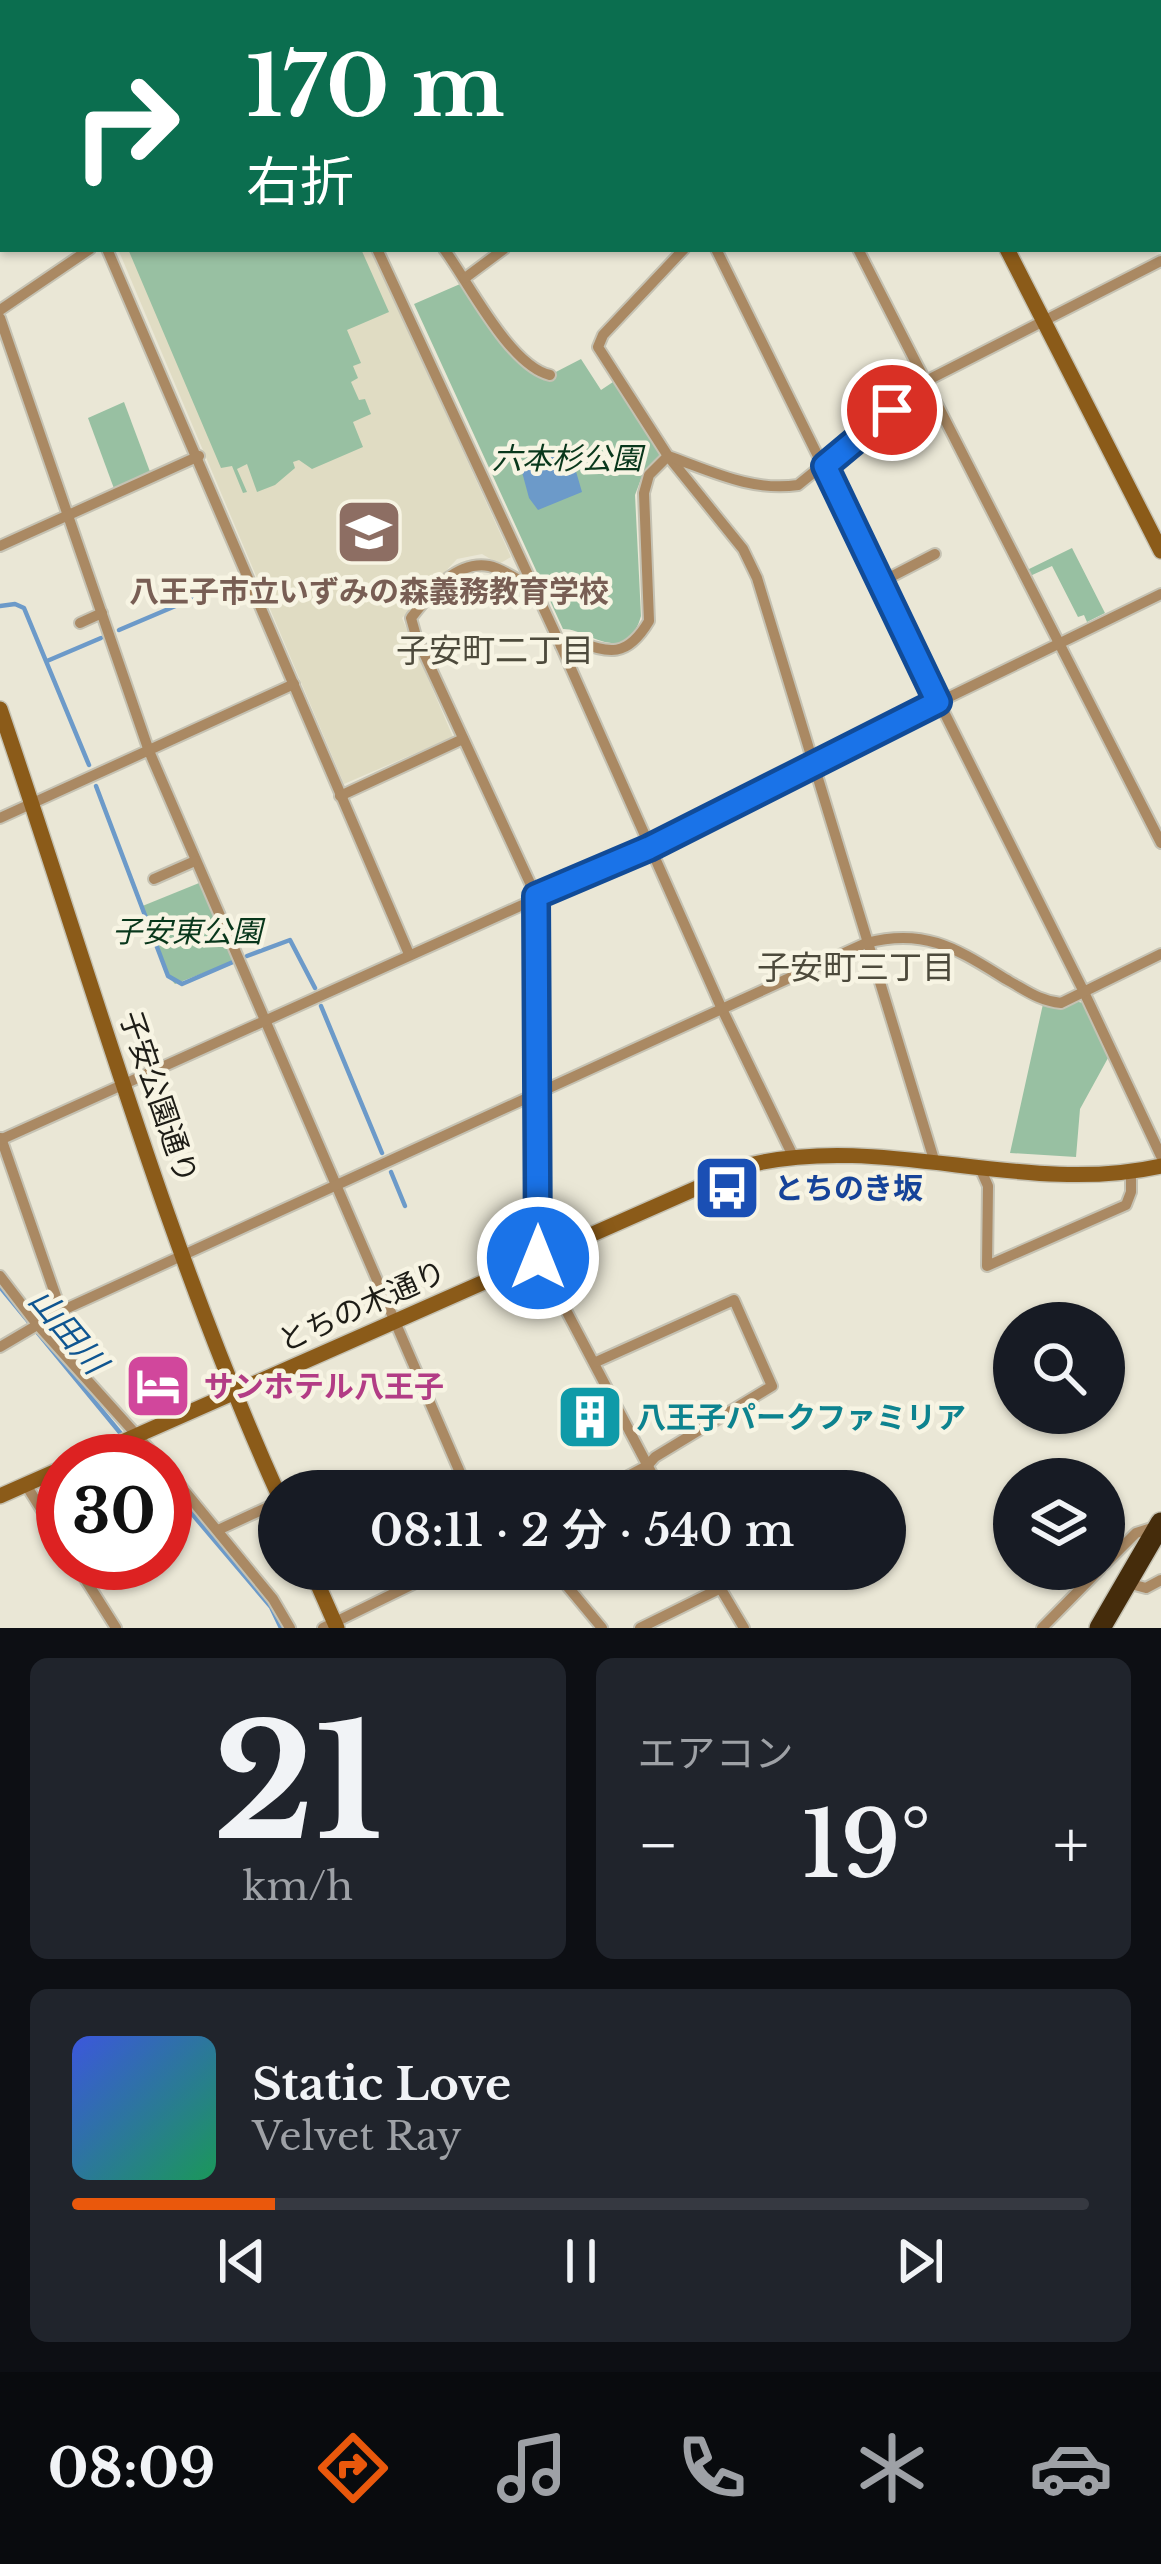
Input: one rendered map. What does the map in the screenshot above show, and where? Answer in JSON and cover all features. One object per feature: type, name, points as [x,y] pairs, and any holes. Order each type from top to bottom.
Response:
[{"type":"highway","points":[[1100,1628],[1160,1524]]},
{"type":"street","points":[[86,252],[0,314],[149,751],[459,1470]]},
{"type":"street","points":[[108,252],[409,954]]},
{"type":"street","points":[[378,252],[793,1156]]},
{"type":"street","points":[[446,252],[515,352],[538,372],[550,375]]},
{"type":"street","points":[[465,278],[500,252]]},
{"type":"street","points":[[586,356],[681,252]]},
{"type":"street","points":[[718,252],[1161,1156]]},
{"type":"street","points":[[860,252],[1161,843]]},
{"type":"street","points":[[1008,252],[1161,551]]},
{"type":"street","points":[[668,456],[749,485],[775,489],[797,485],[926,381],[1160,264]]},
{"type":"street","points":[[598,347],[668,456],[743,549],[757,578],[935,1163]]},
{"type":"street","points":[[0,546],[199,456]]},
{"type":"street","points":[[561,646],[574,640],[607,652],[620,649],[638,639],[650,621],[644,494],[650,475],[668,456]]},
{"type":"street","points":[[881,582],[935,554]]},
{"type":"street","points":[[533,589],[490,566],[465,568],[444,580],[411,618],[536,896],[538,1258],[649,1470]]},
{"type":"street","points":[[61,1311],[0,1139],[649,848],[1161,593]]},
{"type":"street","points":[[80,622],[102,613]]},
{"type":"street","points":[[0,818],[293,684]]},
{"type":"street","name":"子安公園通り","points":[[0,709],[184,1255],[267,1470]]},
{"type":"street","points":[[340,796],[463,739]]},
{"type":"street","points":[[154,879],[195,861]]},
{"type":"street","points":[[0,1347],[61,1311],[866,943],[898,934],[929,938],[1044,1001],[1061,1003],[1158,955],[1161,973]]},
{"type":"street","name":"とちの木通り","points":[[141,1434],[748,1166],[793,1156],[850,1156],[1062,1176],[1131,1173],[1161,1166]]},
{"type":"street","points":[[980,1168],[988,1186],[987,1266],[1126,1205],[1132,1192],[1131,1173]]},
{"type":"street","points":[[0,1276],[31,1326],[128,1434]]},
{"type":"street","points":[[596,1362],[734,1300],[772,1386],[639,1470]]},
{"type":"street","points":[[0,1496],[36,1480]]},
{"type":"street","points":[[26,1485],[36,1501]]},
{"type":"street","points":[[192,1499],[273,1599],[290,1628]]},
{"type":"street","points":[[218,1530],[258,1510]]},
{"type":"street","points":[[1125,1544],[1136,1533],[1160,1524]]},
{"type":"street","points":[[1126,1583],[1146,1588],[1161,1580]]},
{"type":"street","points":[[92,1590],[116,1628]]},
{"type":"street","points":[[319,1590],[332,1626],[403,1590]]},
{"type":"street","points":[[570,1590],[602,1628]]},
{"type":"street","points":[[640,1628],[717,1590]]},
{"type":"street","points":[[722,1590],[744,1628]]},
{"type":"street","points":[[1042,1628],[1079,1590]]},
{"type":"shaded area","name":"八王子市立いずみの森義務教育学校","points":[[119,252],[372,252],[511,557],[499,564],[482,554],[457,559],[402,618],[453,737],[344,784]]},
{"type":"green space","points":[[129,252],[362,252],[389,312],[347,330],[361,363],[353,366],[358,378],[351,382],[371,414],[353,422],[363,447],[312,469],[299,460],[293,462],[295,468],[275,485],[257,492],[247,464],[237,469],[247,492],[243,493],[232,466],[221,468]]},
{"type":"green space","name":"六本杉公園","points":[[467,281],[515,352],[550,375],[581,359],[601,390],[619,378],[666,453],[644,471],[635,495],[641,616],[626,640],[605,642],[563,629],[414,304]]},
{"type":"green space","points":[[124,402],[152,477],[116,494],[88,418]]},
{"type":"green space","points":[[1072,548],[1105,613],[1087,622],[1084,615],[1078,617],[1052,566],[1030,576],[1027,570]]},
{"type":"green space","name":"子安東公園","points":[[204,881],[237,960],[175,984],[140,907]]},
{"type":"green space","points":[[1083,1003],[1108,1058],[1080,1109],[1076,1157],[1010,1153],[1043,1004]]},
{"type":"water","points":[[560,450],[575,468],[582,492],[538,510],[529,498],[522,472]]},
{"type":"waterway","points":[[119,630],[239,579]]},
{"type":"waterway","points":[[0,606],[24,608],[89,765]]},
{"type":"waterway","points":[[47,661],[101,638]]},
{"type":"waterway","points":[[96,786],[168,976],[182,984],[233,962]]},
{"type":"waterway","points":[[247,956],[290,940],[315,988]]},
{"type":"waterway","points":[[321,1006],[382,1153]]},
{"type":"waterway","points":[[391,1172],[405,1206]]},
{"type":"waterway","name":"山田川","points":[[0,1287],[121,1434]]},
{"type":"waterway","name":"山田川","points":[[192,1514],[271,1607],[281,1628]]},
{"type":"place","name":"八王子市立いずみの森義務教育学校","points":[[369,532]]},
{"type":"place","name":"とちのき坂","points":[[727,1188]]},
{"type":"place","name":"サンホテル八王子","points":[[158,1386]]},
{"type":"place","name":"八王子パークファミリア","points":[[590,1417]]},
{"type":"district","name":"子安町二丁目","points":[[495,650]]},
{"type":"district","name":"子安町三丁目","points":[[856,967]]},
{"type":"route","points":[[538,1258],[536,896],[649,848],[938,702],[825,466],[892,410]]}]
